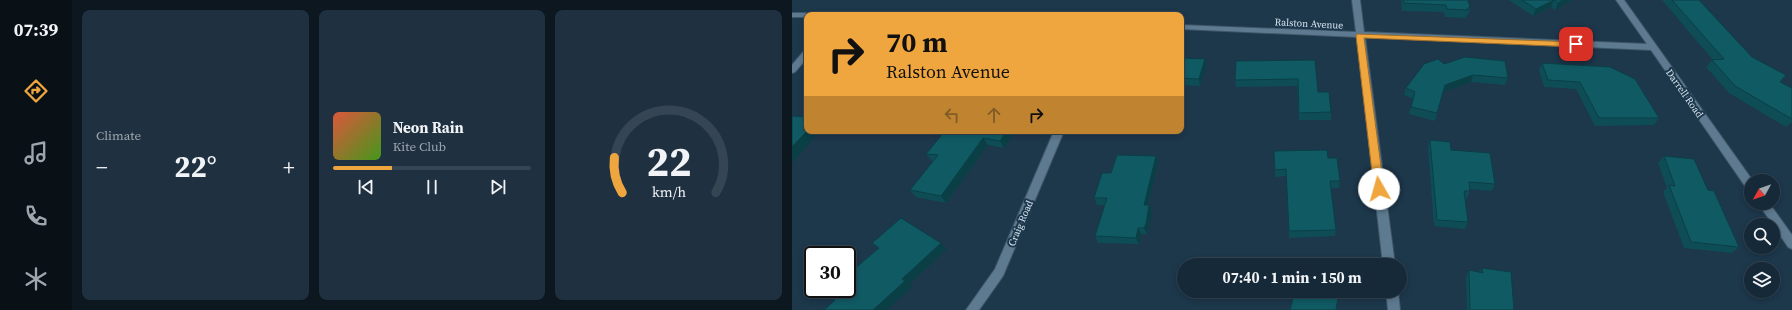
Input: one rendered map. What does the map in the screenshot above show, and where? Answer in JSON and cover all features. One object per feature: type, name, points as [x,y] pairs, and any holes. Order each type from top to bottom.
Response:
[{"type":"street","points":[[1356,0],[1388,258]]},
{"type":"street","name":"Darrell Road","points":[[1620,0],[1744,176]]},
{"type":"street","points":[[792,15],[804,15]]},
{"type":"street","name":"Ralston Avenue","points":[[1184,28],[1653,47]]},
{"type":"street","points":[[792,70],[804,56]]},
{"type":"street","name":"Craig Road","points":[[972,310],[999,272],[1058,134]]},
{"type":"street","points":[[1768,210],[1792,244]]},
{"type":"street","points":[[1393,298],[1394,310]]},
{"type":"building","points":[[1403,0],[1468,0],[1470,8],[1467,8],[1468,10],[1447,9],[1446,5],[1404,3]]},
{"type":"building","points":[[1522,0],[1554,0],[1536,9]]},
{"type":"building","points":[[1554,0],[1563,0],[1558,3]]},
{"type":"building","points":[[1672,0],[1699,0],[1752,57],[1786,75],[1780,82],[1792,88],[1792,119],[1735,86],[1712,60],[1724,59]]},
{"type":"building","points":[[1465,57],[1505,61],[1508,78],[1473,75],[1445,85],[1437,113],[1411,107],[1415,92],[1406,88],[1424,64],[1438,59],[1444,64]]},
{"type":"building","points":[[1184,58],[1205,59],[1199,79],[1184,78]]},
{"type":"building","points":[[1315,60],[1318,92],[1329,92],[1331,112],[1299,113],[1298,79],[1235,80],[1236,61]]},
{"type":"building","points":[[1542,63],[1610,67],[1635,79],[1659,118],[1599,118],[1580,82],[1548,80]]},
{"type":"building","points":[[792,117],[804,117],[804,134],[792,147]]},
{"type":"building","points":[[943,134],[1005,134],[1000,141],[983,138],[941,196],[910,190],[938,155],[926,154]]},
{"type":"building","points":[[1430,140],[1450,142],[1451,150],[1490,153],[1495,184],[1469,182],[1470,191],[1464,191],[1468,222],[1437,220]]},
{"type":"building","points":[[1327,150],[1328,158],[1337,158],[1340,181],[1330,181],[1336,230],[1289,231],[1286,169],[1275,170],[1274,151]]},
{"type":"building","points":[[1117,155],[1156,156],[1144,205],[1149,205],[1146,224],[1144,228],[1138,228],[1136,238],[1095,236],[1107,198],[1094,198],[1102,173],[1111,173]]},
{"type":"building","points":[[1664,156],[1694,159],[1708,190],[1714,191],[1739,247],[1691,242],[1669,185],[1675,186]]},
{"type":"building","points":[[901,218],[941,243],[902,279],[905,281],[873,310],[824,310],[835,300],[832,298],[856,298],[856,267],[879,248],[872,243]]},
{"type":"building","points":[[1482,268],[1511,272],[1514,310],[1470,310],[1469,270],[1483,273]]},
{"type":"building","points":[[1293,298],[1338,298],[1336,310],[1290,310]]},
{"type":"route","points":[[1379,189],[1360,36],[1576,44]]}]
